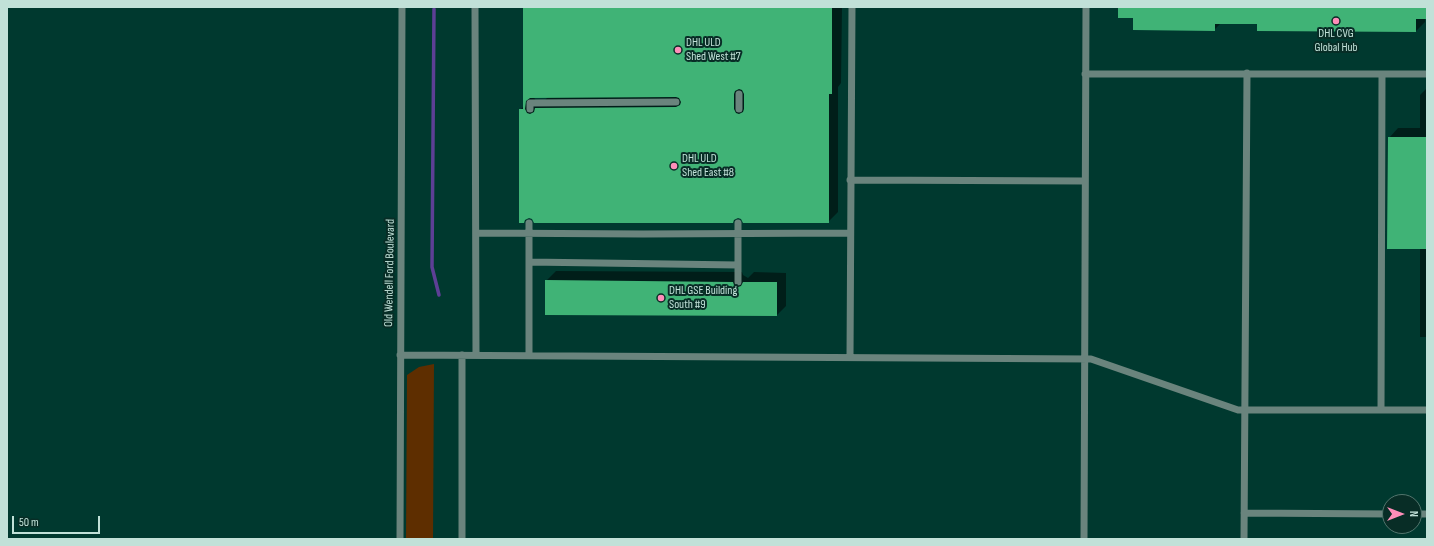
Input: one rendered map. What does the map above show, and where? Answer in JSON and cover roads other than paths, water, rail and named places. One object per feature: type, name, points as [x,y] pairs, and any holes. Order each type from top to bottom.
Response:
[{"type":"lane","name":"Old Wendell Ford Boulevard","points":[[400,539],[402,7]]},
{"type":"lane","points":[[475,7],[476,356]]},
{"type":"lane","points":[[850,357],[852,7]]},
{"type":"lane","points":[[1084,539],[1086,7]]},
{"type":"lane","points":[[1085,74],[1427,74]]},
{"type":"lane","points":[[1244,539],[1247,74]]},
{"type":"lane","points":[[1381,410],[1382,74]]},
{"type":"lane","points":[[739,94],[739,109]]},
{"type":"lane","points":[[530,109],[530,103],[676,102]]},
{"type":"lane","points":[[850,180],[1085,181]]},
{"type":"lane","points":[[529,223],[529,356]]},
{"type":"lane","points":[[738,223],[738,282]]},
{"type":"lane","points":[[476,233],[850,233]]},
{"type":"lane","points":[[529,262],[738,265]]},
{"type":"lane","points":[[400,356],[1091,358],[1238,410],[1427,410]]},
{"type":"lane","points":[[462,356],[462,539]]},
{"type":"lane","points":[[1244,513],[1382,514]]},
{"type":"waterway","points":[[434,9],[432,267],[439,295]]},
{"type":"place","name":"DHL CVG Global Hub","points":[[1336,21]]},
{"type":"place","name":"DHL ULD Shed West #7","points":[[678,50]]},
{"type":"place","name":"DHL ULD Shed East #8","points":[[674,166]]},
{"type":"place","name":"DHL GSE Building South #9","points":[[661,298]]}]
